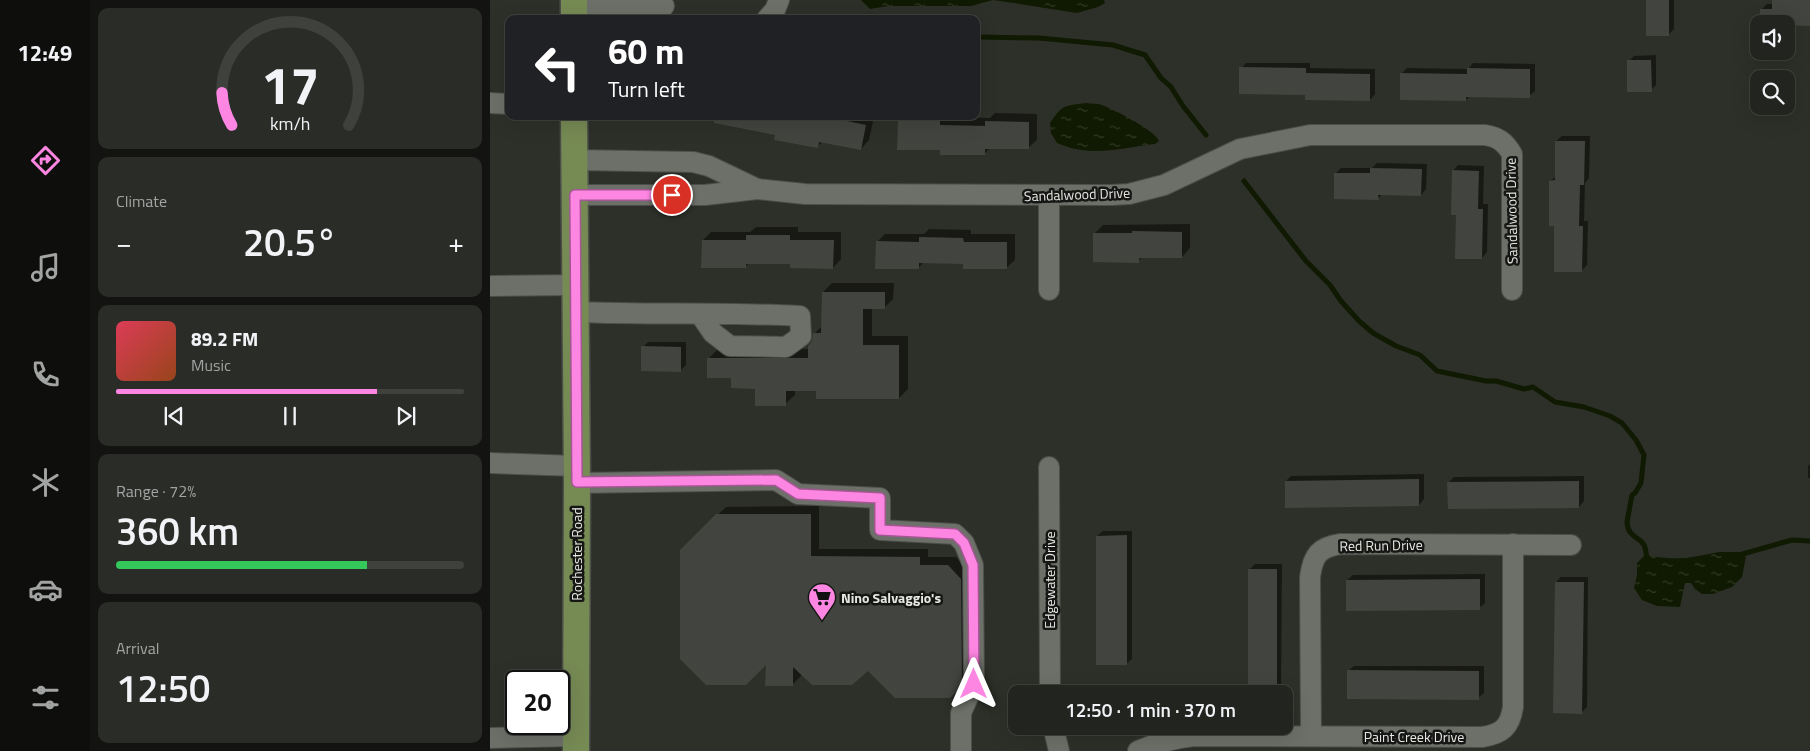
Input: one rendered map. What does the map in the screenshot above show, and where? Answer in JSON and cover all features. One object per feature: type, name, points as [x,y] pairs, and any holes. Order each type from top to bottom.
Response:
[{"type":"main road","name":"Rochester Road","points":[[574,120],[576,744]]},
{"type":"street","points":[[771,15],[779,0]]},
{"type":"street","points":[[574,8],[666,8]]},
{"type":"street","points":[[490,104],[505,104]]},
{"type":"street","name":"Sandalwood Drive","points":[[575,195],[706,195],[757,189],[805,194],[1129,194],[1184,176],[1240,149],[1310,135],[1492,136],[1504,143],[1512,154],[1513,161],[1512,290]]},
{"type":"street","name":"Sandalwood Drive","points":[[574,160],[693,162],[708,166],[757,189]]},
{"type":"street","points":[[1049,195],[1049,290]]},
{"type":"street","points":[[490,286],[575,284]]},
{"type":"street","points":[[575,312],[700,314]]},
{"type":"street","points":[[490,464],[576,474],[776,480],[798,494],[880,498],[880,530],[955,534],[964,543],[973,565],[974,684],[961,713],[961,751]]},
{"type":"street","name":"Edgewater Drive","points":[[1049,467],[1050,685]]},
{"type":"street","name":"Red Run Drive","points":[[1311,736],[1310,577],[1312,566],[1319,552],[1326,547],[1341,544],[1571,545]]},
{"type":"street","name":"Paint Creek Drive","points":[[1138,751],[1157,742],[1172,738],[1194,736],[1482,737],[1494,735],[1504,729],[1511,718],[1513,707],[1513,544]]},
{"type":"street","points":[[1055,735],[1059,751]]},
{"type":"street","points":[[490,738],[576,744]]},
{"type":"water","points":[[861,0],[993,0],[971,6],[888,6],[870,9]]},
{"type":"water","points":[[993,0],[1104,0],[1105,3],[1077,13]]},
{"type":"water","points":[[1086,103],[1102,105],[1124,116],[1143,126],[1159,141],[1155,144],[1106,151],[1082,150],[1057,143],[1051,133],[1050,123],[1054,117],[1065,107]]},
{"type":"water","points":[[1719,552],[1745,552],[1742,577],[1732,587],[1713,594],[1702,594],[1691,583],[1685,583],[1680,607],[1657,606],[1642,600],[1634,588],[1637,563],[1645,555],[1683,558]]},
{"type":"building","points":[[1646,0],[1669,0],[1669,36],[1646,36]]},
{"type":"building","points":[[1772,0],[1810,0],[1810,26],[1795,25],[1795,15],[1760,15],[1760,9],[1772,9]]},
{"type":"building","points":[[1627,60],[1651,60],[1652,92],[1627,92]]},
{"type":"building","points":[[1239,67],[1306,68],[1306,73],[1370,74],[1370,101],[1305,100],[1305,95],[1239,94]]},
{"type":"building","points":[[1467,68],[1530,69],[1530,98],[1466,97],[1466,101],[1400,100],[1400,73],[1467,74]]},
{"type":"building","points":[[714,120],[842,120],[866,125],[861,150],[819,142],[818,148],[774,140],[775,135],[714,123]]},
{"type":"building","points":[[898,120],[940,121],[940,125],[985,126],[985,121],[1029,122],[1029,149],[985,149],[985,155],[940,155],[940,150],[897,150]]},
{"type":"building","points":[[1555,141],[1585,141],[1584,185],[1580,185],[1579,226],[1583,226],[1582,272],[1554,272],[1554,226],[1549,226],[1549,181],[1555,180]]},
{"type":"building","points":[[1370,168],[1422,169],[1421,196],[1378,195],[1379,200],[1334,199],[1334,173],[1370,173]]},
{"type":"building","points":[[1452,170],[1479,171],[1478,209],[1483,209],[1482,259],[1455,259],[1456,215],[1451,215]]},
{"type":"building","points":[[1132,231],[1182,232],[1182,258],[1139,258],[1139,263],[1093,262],[1093,233],[1132,233]]},
{"type":"building","points":[[746,235],[790,235],[790,240],[834,240],[833,269],[790,268],[790,264],[746,264],[746,268],[701,268],[702,240],[746,240]]},
{"type":"building","points":[[919,237],[963,238],[964,242],[1007,242],[1007,269],[963,269],[963,264],[919,263],[919,269],[875,269],[876,241],[919,242]]},
{"type":"building","points":[[822,292],[885,292],[885,309],[863,309],[863,345],[899,345],[899,399],[816,399],[816,391],[786,391],[786,406],[755,406],[755,389],[731,388],[731,378],[707,378],[707,358],[808,358],[808,346],[812,341],[813,333],[821,333]]},
{"type":"building","points":[[641,346],[681,347],[681,372],[641,371]]},
{"type":"building","points":[[1419,479],[1419,506],[1285,508],[1285,481]]},
{"type":"building","points":[[1579,481],[1579,508],[1448,509],[1447,482]]},
{"type":"building","name":"Nino Salvaggio's","points":[[716,514],[811,514],[811,556],[920,557],[920,565],[948,565],[961,579],[962,682],[958,691],[950,698],[895,698],[868,671],[852,685],[812,685],[793,667],[793,686],[765,686],[766,665],[746,685],[706,685],[680,659],[680,550]]},
{"type":"building","points":[[1127,535],[1127,665],[1096,665],[1096,536]]},
{"type":"building","points":[[1248,569],[1277,569],[1277,685],[1248,685]]},
{"type":"building","points":[[1480,579],[1480,610],[1346,611],[1346,580]]},
{"type":"building","points":[[1555,582],[1584,582],[1582,714],[1553,713]]},
{"type":"building","points":[[1347,670],[1479,671],[1479,700],[1347,699]]},
{"type":"waterway","points":[[980,37],[1039,38],[1113,45],[1145,55],[1206,135]]},
{"type":"waterway","points":[[1244,181],[1306,261],[1330,285],[1359,321],[1373,333],[1396,346],[1420,355],[1437,371],[1486,381],[1496,381],[1524,389],[1533,387],[1555,402],[1584,407],[1610,416],[1622,423],[1636,440],[1644,455],[1641,483],[1632,495],[1627,522],[1629,531],[1644,545],[1648,561]]},
{"type":"waterway","points":[[1739,555],[1792,540],[1810,541]]},
{"type":"place","name":"Nino Salvaggio's","points":[[822,621]]},
{"type":"route","points":[[672,195],[575,195],[577,482],[776,480],[798,494],[880,498],[880,530],[955,534],[964,543],[973,565],[974,684]]}]
